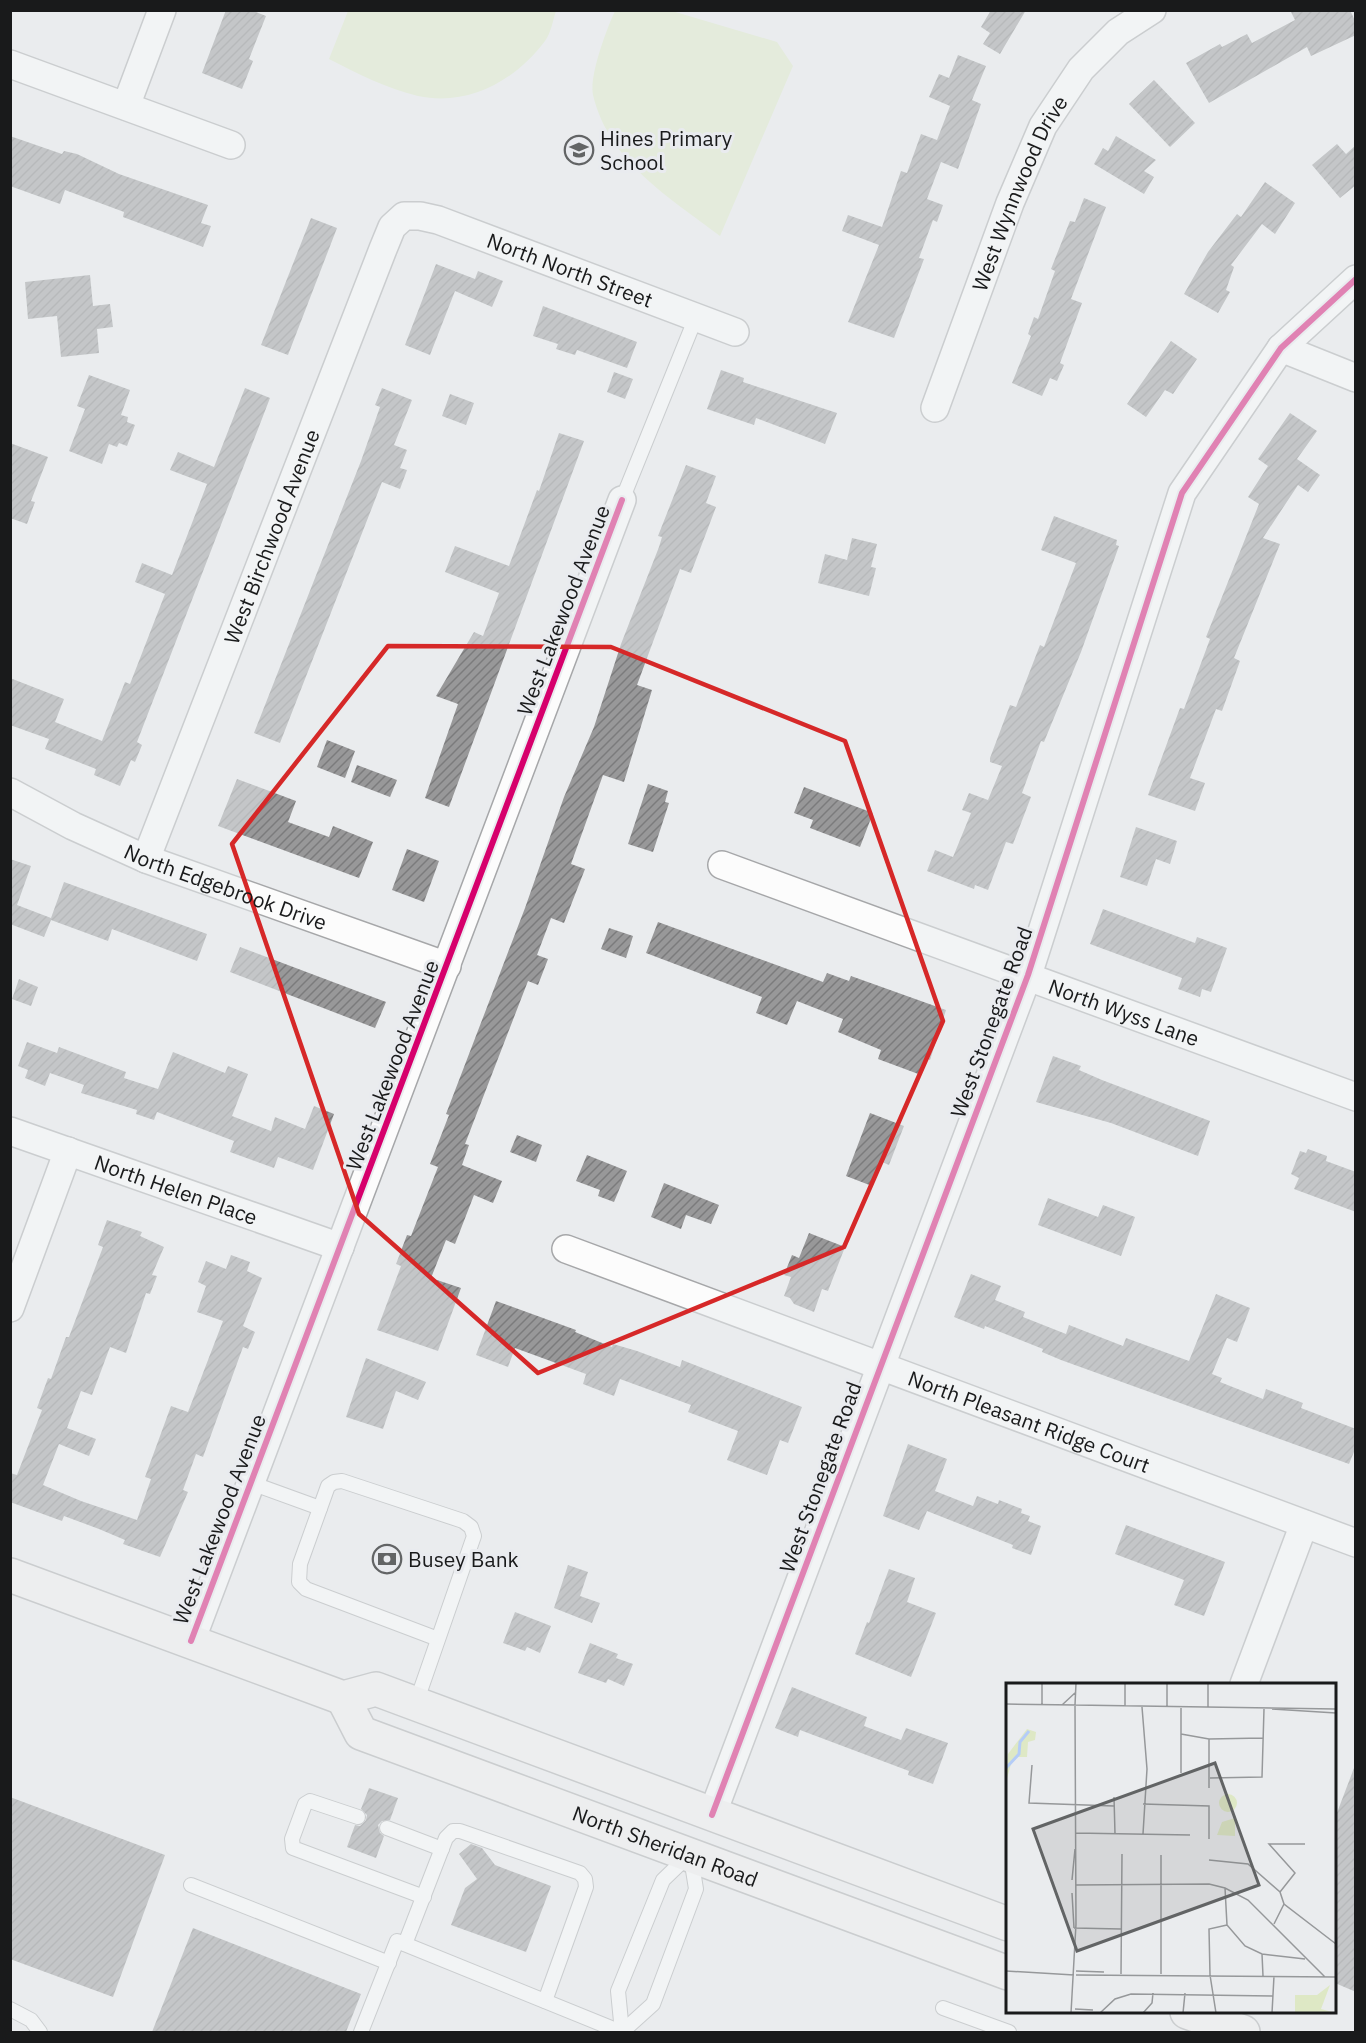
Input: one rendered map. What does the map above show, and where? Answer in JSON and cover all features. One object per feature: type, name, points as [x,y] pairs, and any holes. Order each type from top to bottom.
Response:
[{"type":"main road","points":[[10,1575],[344,1698]]},
{"type":"main road","name":"North Sheridan Road","points":[[1006,1923],[376,1689],[344,1698],[361,1733],[1006,1971]]},
{"type":"main road","points":[[619,1780],[664,1815],[682,1835],[690,1853],[710,1846],[732,1846],[765,1857],[785,1857],[810,1851]]},
{"type":"main road","points":[[1190,2013],[1242,2032]]},
{"type":"street","points":[[126,106],[162,10]]},
{"type":"street","name":"West Wynnwood Drive","points":[[935,408],[1010,203],[1043,126],[1081,69],[1118,32],[1152,10]]},
{"type":"street","points":[[10,64],[231,145]]},
{"type":"street","name":"North North Street","points":[[404,216],[438,220],[735,332]]},
{"type":"street","name":"West Birchwood Avenue","points":[[146,859],[383,249],[392,227],[404,216]]},
{"type":"street","name":"West Stonegate Road","points":[[712,1815],[1028,975],[1182,493],[1281,348],[1356,279]]},
{"type":"street","points":[[1281,348],[1356,378]]},
{"type":"street","name":"West Lakewood Avenue","points":[[190,1641],[622,500]]},
{"type":"street","name":"North Edgebrook Drive","points":[[10,792],[73,826],[146,859],[447,966]]},
{"type":"street","name":"North Wyss Lane","points":[[722,865],[1028,975],[1356,1097]]},
{"type":"street","name":"North Helen Place","points":[[10,1131],[340,1247]]},
{"type":"street","points":[[10,1308],[68,1151]]},
{"type":"street","name":"North Pleasant Ridge Court","points":[[566,1249],[1356,1543]]},
{"type":"street","points":[[1244,1683],[1304,1524]]},
{"type":"lane","points":[[622,500],[696,317]]},
{"type":"lane","points":[[416,1703],[472,1546],[474,1536],[471,1527],[463,1521],[342,1481],[328,1486],[298,1574],[299,1582],[306,1589],[438,1639]]},
{"type":"lane","points":[[250,1483],[320,1508]]},
{"type":"lane","points":[[358,1817],[310,1801],[305,1804],[292,1839],[293,1848],[424,1897]]},
{"type":"lane","points":[[387,1828],[442,1848]]},
{"type":"lane","points":[[405,1944],[442,1848],[453,1831],[460,1831],[580,1873],[585,1879],[586,1887],[545,2001]]},
{"type":"lane","points":[[622,2032],[618,1991],[663,1880],[690,1853]]},
{"type":"lane","points":[[622,2032],[653,2004],[696,1889],[690,1853]]},
{"type":"lane","points":[[191,1885],[389,1963]]},
{"type":"lane","points":[[362,2032],[397,1941],[622,2032]]},
{"type":"lane","points":[[943,2008],[1009,2032]]},
{"type":"lane","points":[[10,2009],[31,2020],[40,2032]]},
{"type":"highlighted area","points":[[388,646],[611,647],[845,741],[943,1021],[844,1247],[538,1373],[359,1214],[232,844]]},
{"type":"green space","points":[[348,10],[556,11],[545,41],[520,68],[473,94],[455,98],[437,98],[418,96],[395,89],[329,59]]},
{"type":"green space","points":[[615,11],[672,11],[777,42],[793,66],[720,236],[643,176],[612,140],[601,119],[592,87],[603,40]]},
{"type":"building","points":[[226,10],[251,10],[266,16],[249,59],[253,61],[242,89],[202,73]]},
{"type":"building","points":[[991,10],[1026,10],[1000,54],[983,44],[990,33],[981,27]]},
{"type":"building","points":[[1290,10],[1350,10],[1356,23],[1356,35],[1311,56],[1307,47],[1209,103],[1186,63],[1220,44],[1222,47],[1247,34],[1252,43],[1295,20]]},
{"type":"building","points":[[958,55],[986,66],[972,100],[981,104],[958,169],[941,162],[927,199],[943,205],[937,222],[933,220],[919,258],[924,259],[894,338],[848,322],[879,245],[842,231],[848,215],[882,227],[901,171],[907,173],[921,134],[937,140],[950,106],[929,97],[939,74],[949,78]]},
{"type":"building","points":[[1154,80],[1195,123],[1170,147],[1129,104]]},
{"type":"building","points":[[10,136],[62,154],[64,151],[77,154],[119,174],[208,205],[201,223],[211,226],[203,247],[123,217],[124,212],[65,190],[60,204],[10,186]]},
{"type":"building","points":[[1116,136],[1156,160],[1144,171],[1154,177],[1144,194],[1094,164],[1103,148],[1108,151]]},
{"type":"building","points":[[1337,144],[1346,154],[1356,145],[1356,185],[1340,198],[1312,165]]},
{"type":"building","points":[[1265,182],[1295,203],[1275,234],[1262,224],[1231,265],[1234,267],[1226,290],[1230,292],[1218,313],[1184,294],[1208,252],[1237,214],[1241,217]]},
{"type":"building","points":[[1084,198],[1106,207],[1071,299],[1082,303],[1060,363],[1064,365],[1057,381],[1050,378],[1042,396],[1012,383],[1031,336],[1028,334],[1034,317],[1038,319],[1055,271],[1051,269],[1070,221],[1075,222]]},
{"type":"building","points":[[311,218],[337,228],[288,355],[261,345]]},
{"type":"building","points":[[436,264],[475,279],[478,271],[503,281],[492,307],[455,291],[430,355],[405,345]]},
{"type":"building","points":[[90,275],[93,306],[110,304],[113,327],[97,329],[99,353],[61,357],[57,316],[28,319],[25,282]]},
{"type":"building","points":[[543,306],[637,342],[627,368],[577,350],[575,355],[556,349],[558,344],[533,336]]},
{"type":"building","points":[[1171,341],[1197,359],[1173,394],[1165,390],[1146,417],[1127,404]]},
{"type":"building","points":[[721,370],[744,378],[743,382],[837,413],[825,444],[756,418],[754,425],[707,409]]},
{"type":"building","points":[[614,372],[633,379],[625,399],[607,392]]},
{"type":"building","points":[[89,375],[130,390],[121,415],[128,417],[127,422],[135,425],[127,446],[119,443],[117,447],[109,444],[102,464],[69,451],[85,409],[77,406]]},
{"type":"building","points":[[245,388],[270,398],[137,742],[142,745],[135,762],[131,760],[120,786],[94,775],[96,769],[45,749],[49,739],[10,725],[10,678],[64,699],[55,722],[102,741],[125,682],[130,684],[165,594],[135,582],[142,563],[172,575],[207,484],[170,470],[178,452],[214,467]]},
{"type":"building","points":[[382,388],[412,400],[394,445],[407,450],[400,468],[407,470],[400,489],[382,482],[280,743],[254,733],[361,461],[380,407],[375,405]]},
{"type":"building","points":[[450,394],[474,403],[466,425],[442,416]]},
{"type":"building","points":[[1290,413],[1317,431],[1297,459],[1320,475],[1308,492],[1298,485],[1263,538],[1280,544],[1234,658],[1240,661],[1222,711],[1216,709],[1190,778],[1205,783],[1195,811],[1148,795],[1180,708],[1184,709],[1210,639],[1206,637],[1259,504],[1248,497],[1268,466],[1258,459]]},
{"type":"building","points":[[559,433],[584,441],[449,807],[425,798],[458,704],[436,696],[474,632],[483,636],[499,593],[445,572],[455,546],[509,566]]},
{"type":"building","points":[[10,443],[48,457],[31,501],[35,502],[27,524],[10,518]]},
{"type":"building","points":[[686,465],[716,476],[706,503],[716,507],[691,573],[680,569],[637,685],[652,690],[624,782],[603,775],[571,864],[585,869],[564,923],[551,918],[537,955],[548,959],[538,985],[528,981],[465,1144],[469,1145],[462,1165],[502,1181],[493,1203],[474,1195],[455,1244],[446,1240],[431,1278],[461,1288],[438,1351],[377,1330],[401,1266],[396,1264],[407,1235],[411,1236],[438,1167],[430,1164],[449,1115],[446,1114],[525,908],[564,797],[594,727],[621,644],[659,547],[662,537],[658,536]]},
{"type":"building","points":[[1054,516],[1117,540],[1116,545],[1119,546],[1081,652],[1044,742],[1041,741],[1022,793],[1031,797],[1013,844],[1006,842],[988,890],[975,885],[974,889],[927,871],[935,850],[953,857],[971,813],[962,810],[969,793],[988,800],[1002,766],[990,762],[990,758],[1010,705],[1016,707],[1040,645],[1044,647],[1076,563],[1041,550]]},
{"type":"building","points":[[852,538],[877,544],[871,567],[876,568],[869,596],[818,583],[825,554],[847,560]]},
{"type":"building","points":[[327,740],[355,751],[345,778],[317,767]]},
{"type":"building","points":[[357,765],[397,780],[390,797],[351,782]]},
{"type":"building","points":[[237,779],[296,801],[288,822],[329,837],[333,826],[373,842],[359,878],[218,826]]},
{"type":"building","points":[[648,784],[668,791],[665,802],[669,803],[653,852],[628,844]]},
{"type":"building","points":[[804,787],[873,813],[860,847],[810,828],[813,820],[794,813]]},
{"type":"building","points":[[1136,827],[1177,841],[1170,864],[1156,859],[1147,886],[1120,877]]},
{"type":"building","points":[[407,849],[439,861],[424,902],[392,890]]},
{"type":"building","points":[[10,859],[31,866],[17,905],[51,918],[64,882],[207,934],[197,961],[112,929],[108,941],[51,920],[44,937],[10,924]]},
{"type":"building","points":[[1103,909],[1195,943],[1197,937],[1227,948],[1211,992],[1202,989],[1200,997],[1178,989],[1182,978],[1090,944]]},
{"type":"building","points":[[658,922],[823,982],[827,973],[849,981],[851,976],[946,1010],[930,1060],[928,1059],[921,1075],[878,1059],[881,1050],[838,1032],[843,1019],[797,1001],[787,1025],[756,1013],[762,997],[646,953]]},
{"type":"building","points":[[609,928],[633,936],[626,958],[601,949]]},
{"type":"building","points":[[240,947],[386,1002],[375,1028],[230,972]]},
{"type":"building","points":[[19,979],[38,987],[31,1006],[12,999]]},
{"type":"building","points":[[27,1042],[57,1053],[59,1047],[126,1072],[124,1078],[158,1089],[173,1052],[225,1073],[228,1066],[248,1074],[232,1116],[271,1131],[275,1117],[305,1129],[314,1106],[334,1114],[313,1170],[278,1157],[274,1168],[230,1152],[234,1141],[157,1112],[154,1120],[136,1114],[137,1110],[81,1093],[84,1085],[50,1073],[45,1086],[25,1078],[28,1070],[18,1066]]},
{"type":"building","points":[[1053,1056],[1081,1066],[1079,1070],[1102,1080],[1210,1121],[1198,1156],[1111,1123],[1036,1102]]},
{"type":"building","points":[[870,1113],[904,1126],[889,1165],[882,1162],[872,1186],[846,1176]]},
{"type":"building","points":[[517,1135],[542,1145],[536,1162],[510,1152]]},
{"type":"building","points":[[1308,1149],[1327,1156],[1326,1161],[1356,1172],[1356,1212],[1294,1189],[1299,1178],[1291,1174],[1300,1151],[1306,1153]]},
{"type":"building","points":[[587,1155],[627,1171],[614,1202],[598,1196],[600,1190],[576,1181]]},
{"type":"building","points":[[664,1183],[719,1205],[711,1224],[686,1215],[681,1229],[651,1217]]},
{"type":"building","points":[[1048,1198],[1098,1217],[1103,1205],[1135,1217],[1121,1256],[1038,1225]]},
{"type":"building","points":[[107,1220],[142,1232],[140,1236],[164,1247],[152,1275],[157,1276],[150,1294],[146,1293],[126,1353],[110,1347],[92,1395],[81,1391],[67,1428],[96,1439],[89,1456],[59,1444],[43,1485],[81,1501],[137,1520],[151,1479],[145,1477],[171,1406],[188,1412],[223,1321],[197,1312],[206,1286],[198,1282],[206,1261],[226,1269],[231,1255],[250,1262],[247,1271],[262,1278],[243,1326],[255,1332],[248,1349],[243,1347],[203,1457],[196,1454],[183,1490],[188,1492],[160,1557],[123,1544],[125,1540],[64,1516],[62,1521],[10,1502],[10,1473],[17,1475],[42,1410],[37,1408],[48,1378],[51,1379],[66,1337],[69,1337],[103,1247],[98,1245]]},
{"type":"building","points":[[809,1233],[845,1247],[828,1291],[822,1289],[814,1312],[794,1304],[790,1298],[784,1296],[791,1277],[784,1275],[792,1255],[799,1258]]},
{"type":"building","points":[[971,1274],[1001,1286],[995,1300],[1025,1312],[1023,1317],[1066,1334],[1069,1325],[1123,1346],[1126,1338],[1189,1361],[1216,1294],[1250,1308],[1237,1342],[1227,1338],[1212,1374],[1222,1378],[1220,1382],[1263,1399],[1266,1389],[1303,1403],[1301,1408],[1356,1429],[1356,1447],[1349,1464],[1061,1360],[1042,1352],[1043,1349],[985,1326],[984,1329],[954,1317]]},
{"type":"building","points":[[496,1301],[576,1330],[575,1332],[612,1347],[613,1344],[637,1351],[680,1367],[682,1360],[802,1407],[788,1443],[780,1440],[767,1475],[727,1460],[738,1431],[688,1412],[691,1405],[620,1379],[614,1396],[583,1384],[586,1374],[515,1348],[508,1367],[476,1355]]},
{"type":"building","points":[[366,1358],[426,1382],[418,1400],[396,1391],[383,1429],[346,1417]]},
{"type":"building","points":[[908,1444],[947,1459],[935,1491],[973,1506],[977,1496],[998,1504],[999,1500],[1022,1509],[1021,1513],[1030,1516],[1028,1521],[1041,1526],[1031,1555],[1012,1548],[1013,1545],[927,1511],[919,1530],[883,1516]]},
{"type":"building","points":[[1126,1525],[1225,1562],[1204,1616],[1174,1605],[1184,1580],[1115,1554]]},
{"type":"building","points":[[568,1565],[588,1572],[580,1596],[600,1603],[592,1623],[554,1608]]},
{"type":"building","points":[[889,1569],[915,1578],[907,1602],[936,1613],[911,1677],[855,1654]]},
{"type":"building","points":[[515,1612],[551,1626],[540,1653],[527,1647],[525,1651],[503,1643]]},
{"type":"building","points":[[590,1643],[618,1654],[616,1658],[633,1664],[624,1686],[608,1679],[606,1683],[578,1673]]},
{"type":"building","points":[[792,1687],[867,1717],[864,1726],[901,1740],[906,1728],[948,1743],[933,1784],[908,1775],[909,1771],[800,1730],[798,1737],[775,1728]]},
{"type":"building","points":[[1354,1768],[1356,1768],[1356,1992],[1336,1983],[1336,1815]]},
{"type":"building","points":[[369,1788],[398,1798],[390,1820],[382,1821],[378,1825],[380,1833],[384,1836],[376,1858],[347,1847],[355,1825],[360,1826],[366,1820],[367,1815],[361,1809]]},
{"type":"building","points":[[10,1797],[165,1855],[113,1997],[10,1959]]},
{"type":"building","points":[[471,1844],[482,1848],[495,1865],[551,1886],[526,1952],[451,1925],[465,1888],[477,1879],[459,1854]]},
{"type":"building","points":[[193,1928],[361,1994],[346,2032],[152,2032]]},
{"type":"cycle path","points":[[712,1815],[1028,975],[1182,493],[1281,348],[1356,279]]},
{"type":"cycle path","points":[[191,1641],[622,500]]},
{"type":"place","name":"Hines Primary School","points":[[579,150]]},
{"type":"place","name":"Busey Bank","points":[[387,1559]]}]
